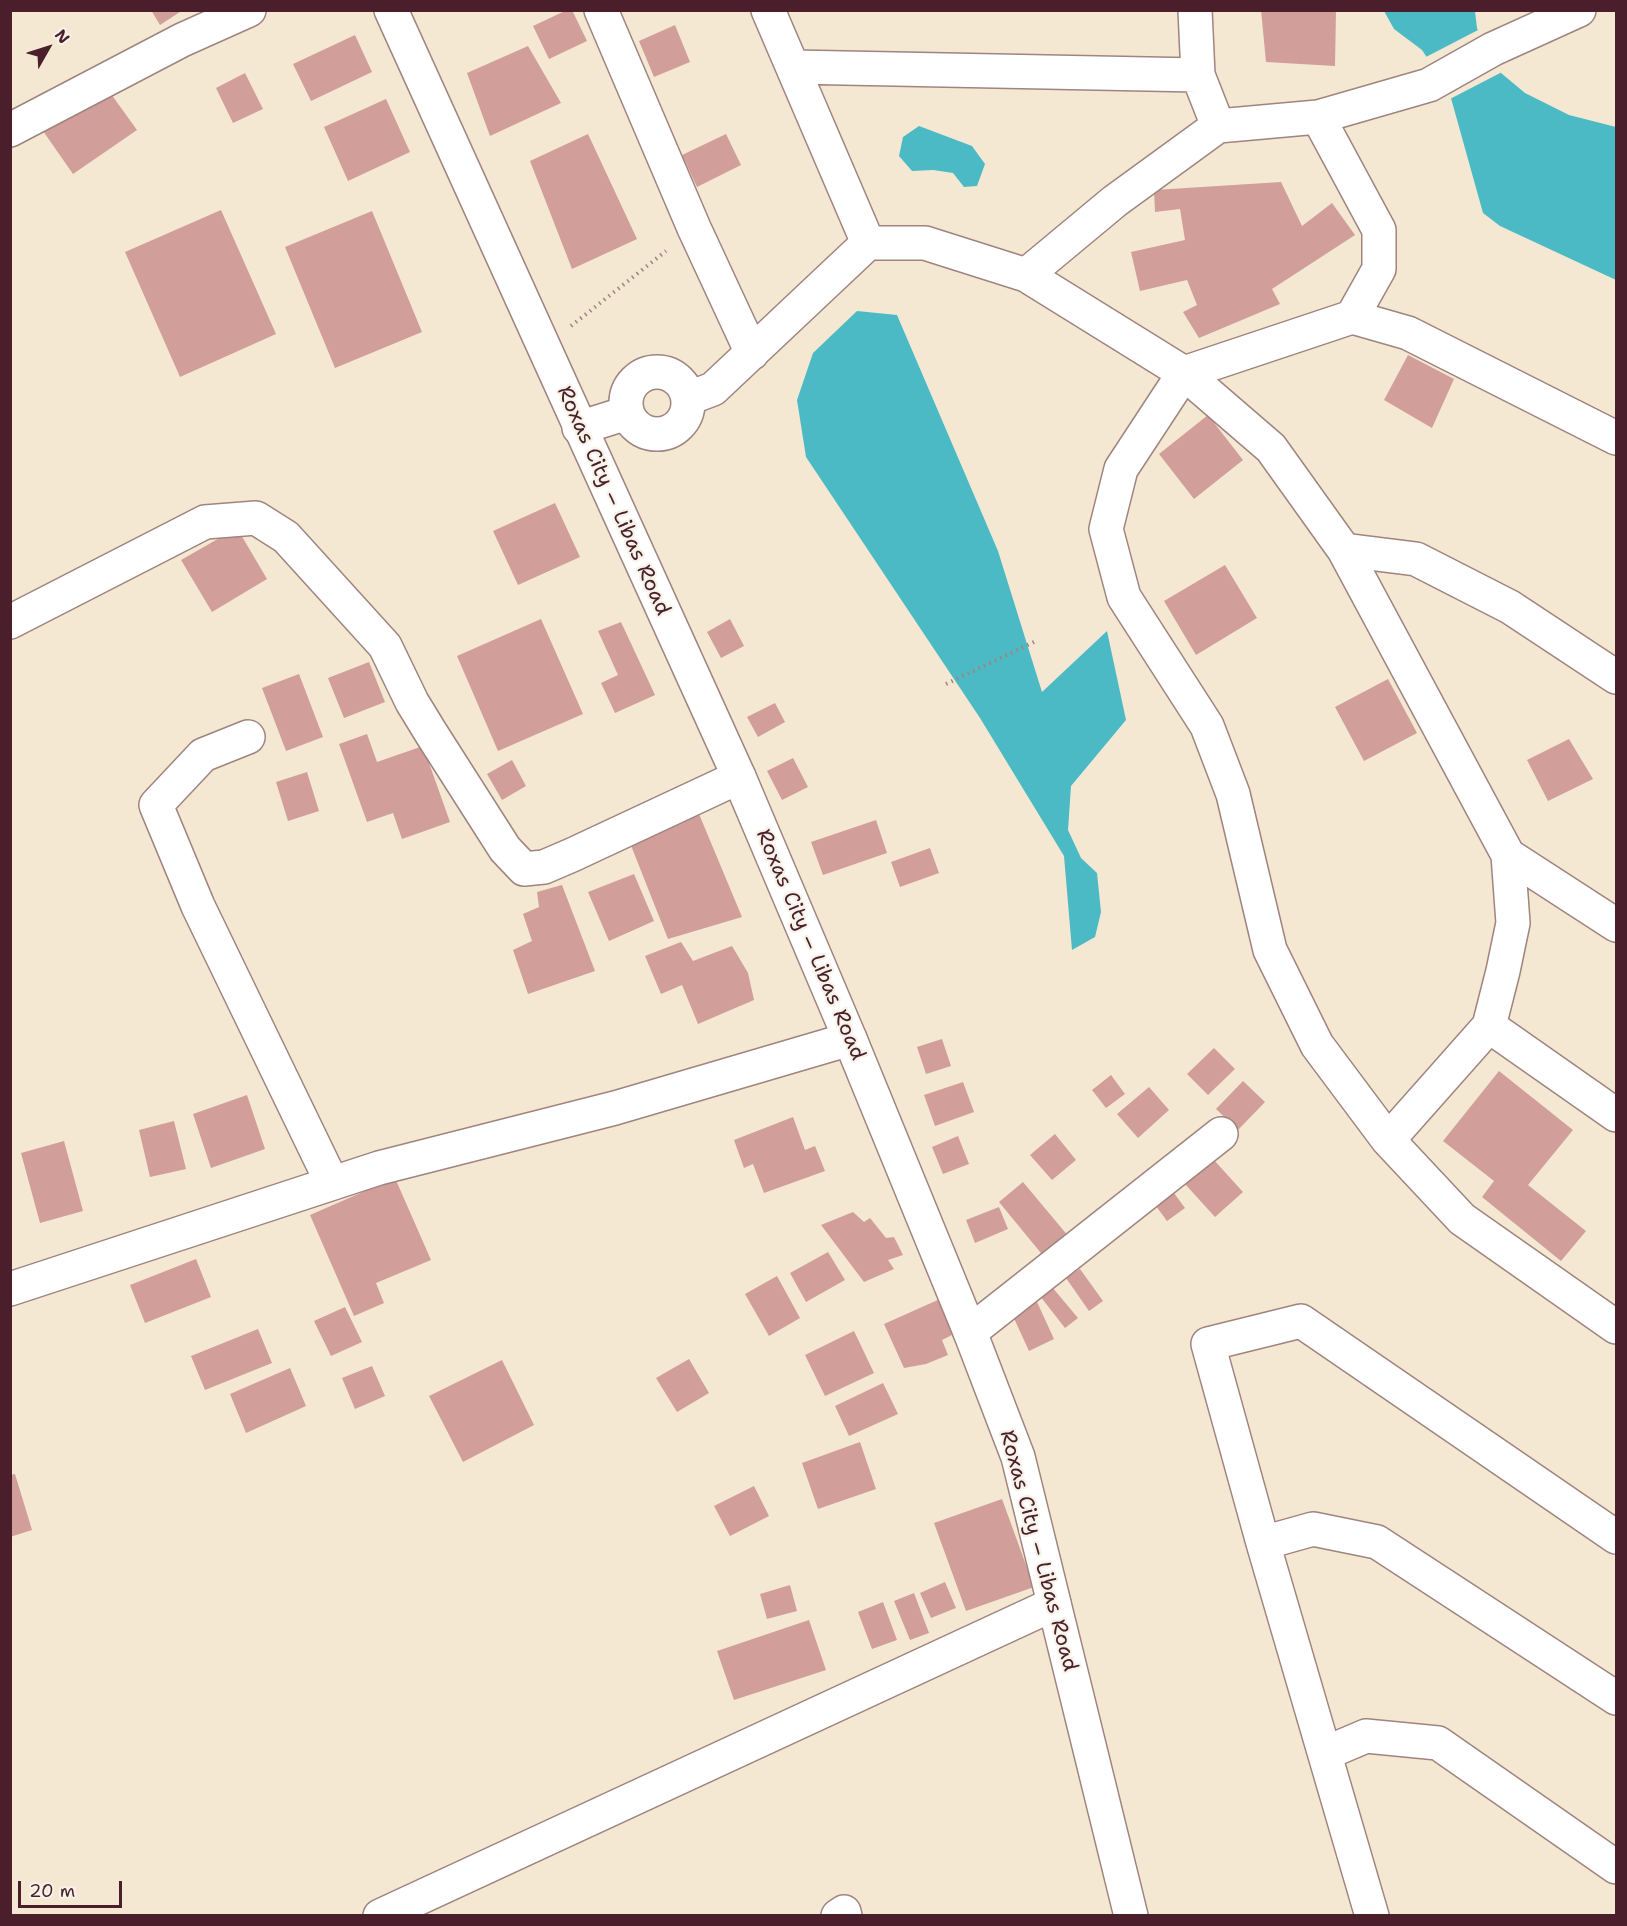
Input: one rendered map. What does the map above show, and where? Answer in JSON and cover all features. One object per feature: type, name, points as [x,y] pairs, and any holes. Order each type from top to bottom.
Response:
[{"type":"street","points":[[10,130],[182,40],[249,10]]},
{"type":"street","name":"Roxas City – Libas Road","points":[[390,10],[739,777],[850,1039],[970,1332],[1018,1457],[1131,1916]]},
{"type":"street","points":[[601,10],[694,228],[752,353]]},
{"type":"street","points":[[768,10],[868,243]]},
{"type":"street","points":[[1195,10],[1197,75],[1218,126]]},
{"type":"street","points":[[1026,275],[1115,201],[1218,126],[1318,117],[1429,85],[1493,49],[1579,10]]},
{"type":"street","points":[[793,68],[1197,75]]},
{"type":"street","points":[[1318,117],[1379,230],[1379,269],[1352,317]]},
{"type":"street","points":[[689,398],[714,388],[868,243],[925,243],[1026,275],[1185,373],[1271,448],[1344,550],[1508,855],[1513,923],[1489,1026],[1388,1140]]},
{"type":"street","points":[[1617,438],[1408,333],[1352,317],[1185,373],[1121,469],[1106,529],[1124,597],[1207,726],[1233,794],[1270,950],[1317,1045],[1388,1140],[1462,1219],[1617,1327]]},
{"type":"street","points":[[662,371],[674,376],[684,385],[689,398],[688,411],[682,423],[666,433],[649,434],[639,429],[631,422],[627,412],[628,389],[648,372],[662,371]]},
{"type":"street","points":[[579,428],[627,412]]},
{"type":"street","points":[[10,622],[205,522],[256,518],[286,537],[385,646],[412,702],[431,734],[504,849],[524,869],[544,867],[739,777]]},
{"type":"street","points":[[1344,550],[1416,559],[1510,607],[1617,677]]},
{"type":"street","points":[[248,737],[203,755],[156,804],[198,906],[332,1183]]},
{"type":"street","points":[[1508,855],[1617,925]]},
{"type":"street","points":[[1489,1026],[1617,1115]]},
{"type":"street","points":[[10,1289],[379,1168],[615,1108],[850,1039]]},
{"type":"street","points":[[970,1332],[1221,1134]]},
{"type":"street","points":[[1372,1916],[1263,1543],[1208,1344],[1300,1321],[1617,1537]]},
{"type":"street","points":[[1263,1543],[1313,1528],[1377,1542],[1617,1698]]},
{"type":"street","points":[[380,1916],[1053,1604]]},
{"type":"street","points":[[1326,1754],[1366,1736],[1438,1743],[1617,1867]]},
{"type":"street","points":[[838,1916],[844,1912],[845,1916]]},
{"type":"path","points":[[544,347],[694,228]]},
{"type":"path","points":[[946,684],[1035,642]]},
{"type":"water","points":[[1384,11],[1475,11],[1477,28],[1495,68],[1525,93],[1569,115],[1616,127],[1616,280],[1500,226],[1483,213],[1449,91],[1422,50],[1394,29]]},
{"type":"water","points":[[919,126],[972,146],[985,164],[977,186],[964,187],[953,173],[933,170],[912,171],[899,156],[903,137]]},
{"type":"water","points":[[857,311],[897,315],[998,551],[1042,692],[1107,631],[1126,720],[1071,786],[1068,830],[1081,858],[1097,873],[1101,912],[1095,937],[1072,950],[1064,856],[980,718],[806,457],[797,400],[813,353]]},
{"type":"pier","points":[[1480,29],[1498,66],[1504,71],[1448,100],[1446,92],[1424,58]]},
{"type":"building","points":[[151,10],[183,10],[160,25]]},
{"type":"building","points":[[567,10],[572,10],[587,41],[549,59],[533,26]]},
{"type":"building","points":[[1261,10],[1336,10],[1335,66],[1266,62]]},
{"type":"building","points":[[675,25],[690,62],[654,77],[639,41]]},
{"type":"building","points":[[355,35],[372,72],[311,101],[293,64]]},
{"type":"building","points":[[528,46],[561,103],[490,136],[467,73]]},
{"type":"building","points":[[245,73],[263,109],[233,123],[216,88]]},
{"type":"building","points":[[106,87],[137,130],[73,174],[43,131]]},
{"type":"building","points":[[386,99],[410,152],[348,181],[324,127]]},
{"type":"building","points":[[588,134],[637,239],[572,269],[530,161]]},
{"type":"building","points":[[726,134],[741,165],[697,187],[682,155]]},
{"type":"building","points":[[1281,182],[1302,226],[1332,203],[1355,235],[1272,289],[1280,304],[1199,338],[1183,312],[1197,305],[1187,280],[1140,291],[1131,252],[1185,240],[1180,209],[1155,212],[1154,190]]},
{"type":"building","points":[[221,210],[276,334],[180,377],[125,252]]},
{"type":"building","points":[[372,211],[422,332],[335,368],[285,247]]},
{"type":"building","points":[[1408,355],[1454,379],[1432,428],[1384,400]]},
{"type":"building","points":[[1208,415],[1243,460],[1194,499],[1159,454]]},
{"type":"building","points":[[555,503],[580,557],[518,585],[493,531]]},
{"type":"building","points":[[237,528],[267,579],[212,612],[181,560]]},
{"type":"building","points":[[1225,565],[1257,618],[1196,655],[1164,601]]},
{"type":"building","points":[[541,619],[583,714],[498,751],[457,656]]},
{"type":"building","points":[[730,619],[744,646],[721,658],[707,632]]},
{"type":"building","points":[[621,622],[655,695],[615,713],[601,683],[618,675],[598,631]]},
{"type":"building","points":[[369,662],[385,702],[344,718],[328,678]]},
{"type":"building","points":[[299,674],[323,737],[286,751],[262,688]]},
{"type":"building","points":[[1388,679],[1417,733],[1364,761],[1335,707]]},
{"type":"building","points":[[775,703],[785,722],[758,737],[747,717]]},
{"type":"building","points":[[367,734],[377,762],[423,746],[450,822],[402,839],[393,813],[367,822],[339,744]]},
{"type":"building","points":[[1569,739],[1593,779],[1548,801],[1527,760]]},
{"type":"building","points":[[793,758],[808,787],[782,800],[767,771]]},
{"type":"building","points":[[512,760],[526,786],[502,800],[487,774]]},
{"type":"building","points":[[307,772],[319,811],[288,821],[276,782]]},
{"type":"building","points":[[699,814],[742,917],[668,939],[628,838]]},
{"type":"building","points":[[876,820],[887,853],[823,875],[811,842]]},
{"type":"building","points":[[930,848],[939,873],[900,887],[891,862]]},
{"type":"building","points":[[634,874],[654,921],[609,941],[588,892]]},
{"type":"building","points":[[562,885],[595,971],[528,994],[513,950],[532,941],[523,914],[539,907],[537,892]]},
{"type":"building","points":[[681,942],[693,961],[732,946],[748,973],[754,1000],[698,1024],[682,985],[661,994],[645,956]]},
{"type":"building","points":[[942,1039],[951,1066],[926,1074],[917,1047]]},
{"type":"building","points":[[1214,1048],[1235,1069],[1208,1095],[1187,1074]]},
{"type":"building","points":[[1499,1071],[1573,1130],[1528,1185],[1586,1231],[1561,1261],[1482,1197],[1494,1181],[1443,1141]]},
{"type":"building","points":[[1111,1075],[1125,1094],[1106,1108],[1092,1090]]},
{"type":"building","points":[[1243,1081],[1265,1102],[1238,1130],[1216,1109]]},
{"type":"building","points":[[963,1082],[974,1112],[935,1126],[924,1095]]},
{"type":"building","points":[[1149,1087],[1169,1110],[1138,1138],[1117,1114]]},
{"type":"building","points":[[247,1095],[265,1149],[211,1168],[193,1114]]},
{"type":"building","points":[[793,1117],[805,1150],[815,1146],[825,1171],[764,1193],[753,1164],[744,1168],[734,1140]]},
{"type":"building","points":[[174,1121],[186,1169],[150,1177],[139,1130]]},
{"type":"building","points":[[1055,1134],[1076,1160],[1052,1180],[1030,1155]]},
{"type":"building","points":[[958,1136],[969,1164],[943,1174],[932,1147]]},
{"type":"building","points":[[64,1141],[83,1211],[40,1223],[21,1153]]},
{"type":"building","points":[[1213,1159],[1243,1192],[1215,1217],[1185,1184]]},
{"type":"building","points":[[395,1178],[431,1260],[376,1283],[384,1303],[354,1316],[310,1215]]},
{"type":"building","points":[[1023,1182],[1069,1237],[1045,1258],[999,1202]]},
{"type":"building","points":[[1171,1189],[1185,1208],[1167,1221],[1153,1202]]},
{"type":"building","points":[[999,1207],[1008,1229],[975,1243],[966,1220]]},
{"type":"building","points":[[853,1212],[864,1222],[870,1218],[886,1238],[894,1237],[903,1255],[888,1260],[894,1269],[864,1282],[821,1225]]},
{"type":"building","points":[[828,1252],[845,1280],[806,1302],[790,1273]]},
{"type":"building","points":[[196,1259],[211,1297],[145,1323],[130,1285]]},
{"type":"building","points":[[1080,1269],[1103,1301],[1089,1311],[1066,1278]]},
{"type":"building","points":[[777,1276],[800,1318],[769,1336],[745,1294]]},
{"type":"building","points":[[1052,1287],[1078,1318],[1065,1328],[1040,1296]]},
{"type":"building","points":[[940,1299],[956,1333],[942,1340],[948,1355],[926,1364],[904,1368],[884,1324]]},
{"type":"building","points":[[1037,1302],[1054,1339],[1029,1351],[1012,1314]]},
{"type":"building","points":[[345,1307],[362,1342],[331,1356],[314,1321]]},
{"type":"building","points":[[258,1329],[272,1363],[205,1390],[191,1356]]},
{"type":"building","points":[[854,1331],[874,1373],[825,1396],[805,1355]]},
{"type":"building","points":[[689,1359],[709,1393],[677,1412],[656,1378]]},
{"type":"building","points":[[502,1360],[534,1425],[463,1462],[429,1396]]},
{"type":"building","points":[[372,1366],[385,1396],[355,1409],[342,1378]]},
{"type":"building","points":[[290,1368],[306,1406],[246,1433],[230,1394]]},
{"type":"building","points":[[883,1383],[898,1414],[849,1436],[835,1406]]},
{"type":"building","points":[[860,1442],[876,1489],[818,1509],[802,1463]]},
{"type":"building","points":[[15,1474],[32,1530],[10,1537],[10,1475]]},
{"type":"building","points":[[754,1486],[769,1516],[730,1536],[714,1506]]},
{"type":"building","points":[[1002,1499],[1034,1587],[966,1611],[934,1523]]},
{"type":"building","points":[[945,1582],[956,1608],[931,1618],[920,1593]]},
{"type":"building","points":[[790,1585],[797,1611],[767,1619],[760,1594]]},
{"type":"building","points":[[914,1593],[929,1633],[910,1640],[894,1601]]},
{"type":"building","points":[[883,1602],[897,1640],[872,1649],[858,1612]]},
{"type":"building","points":[[809,1620],[826,1670],[734,1700],[717,1651]]}]
